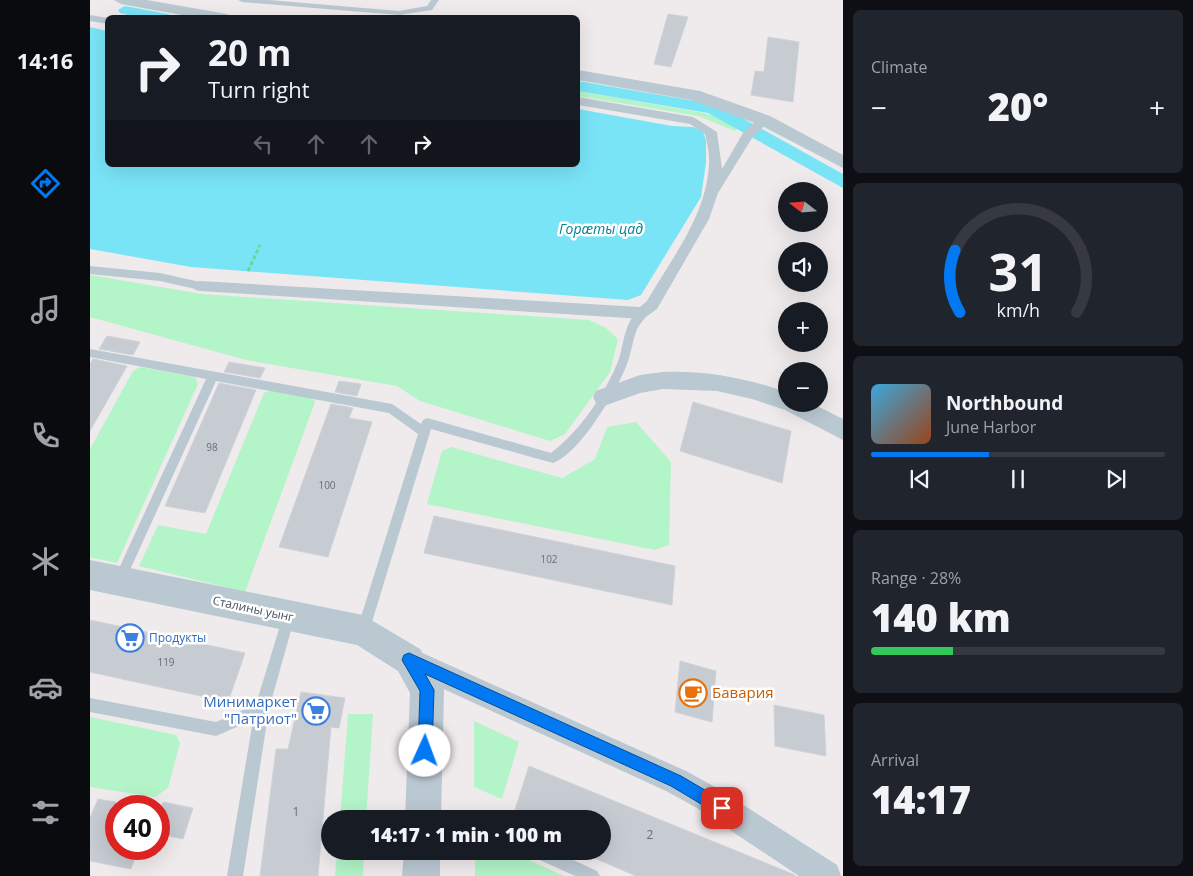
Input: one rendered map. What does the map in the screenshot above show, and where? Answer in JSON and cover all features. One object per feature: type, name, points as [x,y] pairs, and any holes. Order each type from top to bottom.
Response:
[{"type":"street","points":[[121,0],[209,15]]},
{"type":"street","points":[[90,18],[105,20]]},
{"type":"street","points":[[580,75],[694,94],[764,120],[843,162]]},
{"type":"street","points":[[580,101],[702,125],[711,132],[714,144],[716,164],[711,197]]},
{"type":"street","points":[[200,286],[642,313],[652,305],[747,136],[764,120]]},
{"type":"street","points":[[824,151],[843,152]]},
{"type":"street","points":[[604,397],[644,383],[684,379],[719,384],[778,399]]},
{"type":"street","points":[[808,412],[843,430]]},
{"type":"street","name":"Сталины уынг","points":[[90,575],[363,631],[409,660]]},
{"type":"street","points":[[409,660],[427,690],[423,810]]},
{"type":"street","points":[[409,660],[676,781],[707,798],[826,876]]},
{"type":"street","points":[[421,876],[422,860]]},
{"type":"lane","points":[[242,0],[399,13],[429,8],[435,0]]},
{"type":"lane","points":[[90,270],[160,277],[200,286]]},
{"type":"lane","points":[[363,631],[426,423],[553,458],[566,450],[613,386],[625,357],[634,322],[642,313]]},
{"type":"lane","points":[[90,353],[392,409],[424,432]]},
{"type":"lane","points":[[120,581],[213,375]]},
{"type":"lane","points":[[235,876],[262,710],[289,616]]},
{"type":"lane","points":[[90,705],[216,729],[262,710]]},
{"type":"lane","points":[[556,860],[592,876]]},
{"type":"path","points":[[248,271],[260,245]]},
{"type":"green space","points":[[580,91],[704,113],[718,117],[738,127],[735,131],[698,116],[580,96]]},
{"type":"green space","points":[[90,275],[202,294],[589,320],[606,328],[618,339],[610,372],[565,434],[550,441],[420,401],[397,386],[246,360],[90,317]]},
{"type":"green space","points":[[140,367],[195,377],[198,384],[117,563],[90,557],[90,449],[133,371]]},
{"type":"green space","points":[[271,390],[312,397],[315,402],[245,592],[139,566],[158,525],[206,534],[264,393]]},
{"type":"green space","points":[[636,422],[671,462],[669,545],[655,550],[427,504],[442,451],[451,447],[562,478],[595,459],[607,427]]},
{"type":"green space","points":[[348,714],[373,714],[367,810],[341,810]]},
{"type":"green space","points":[[90,717],[176,735],[180,743],[168,788],[158,795],[142,795],[90,787]]},
{"type":"green space","points":[[474,721],[519,742],[502,799],[474,787]]},
{"type":"green space","points":[[336,860],[364,860],[363,876],[335,876]]},
{"type":"green space","points":[[475,860],[529,860],[564,876],[475,876]]},
{"type":"water","name":"Горӕты цад","points":[[90,27],[105,31],[105,167],[580,167],[580,109],[672,126],[693,127],[703,131],[706,141],[706,163],[701,197],[641,295],[628,300],[191,267],[90,249]]},
{"type":"building","points":[[668,14],[688,17],[671,67],[654,64]]},
{"type":"building","points":[[768,37],[799,42],[793,102],[751,95],[755,71],[764,72]]},
{"type":"building","points":[[107,336],[140,342],[133,355],[99,349]]},
{"type":"building","points":[[93,359],[127,366],[90,431],[90,364]]},
{"type":"building","points":[[229,362],[265,368],[260,378],[224,372]]},
{"type":"building","points":[[339,381],[361,384],[357,396],[335,392]]},
{"type":"building","points":[[219,383],[256,390],[205,513],[165,506]]},
{"type":"building","points":[[693,402],[791,431],[782,483],[680,451]]},
{"type":"building","points":[[331,404],[353,408],[349,418],[372,422],[328,557],[279,547]]},
{"type":"building","points":[[434,516],[675,566],[672,605],[424,553]]},
{"type":"building","points":[[90,620],[245,653],[228,702],[90,672]]},
{"type":"building","points":[[680,661],[716,671],[712,722],[675,712]]},
{"type":"building","points":[[301,692],[345,698],[339,728],[331,727],[324,810],[321,810],[318,876],[260,876],[276,749],[288,749]]},
{"type":"building","points":[[774,705],[824,715],[826,756],[775,746]]},
{"type":"building","points":[[529,766],[795,876],[636,876],[599,860],[611,860],[611,810],[515,810]]},
{"type":"building","points":[[98,799],[105,800],[105,860],[134,860],[131,869],[90,861],[90,818]]},
{"type":"building","points":[[170,803],[193,808],[183,839],[170,836]]},
{"type":"waterway","points":[[125,10],[152,15]]},
{"type":"waterway","points":[[580,86],[713,109],[843,182]]},
{"type":"place","name":"Продукты","points":[[130,638]]},
{"type":"place","name":"Бавария","points":[[693,693]]},
{"type":"place","name":"Минимаркет \"Патриот\"","points":[[316,711]]},
{"type":"route","points":[[425,751],[427,690],[409,660],[676,781],[722,808]]}]
